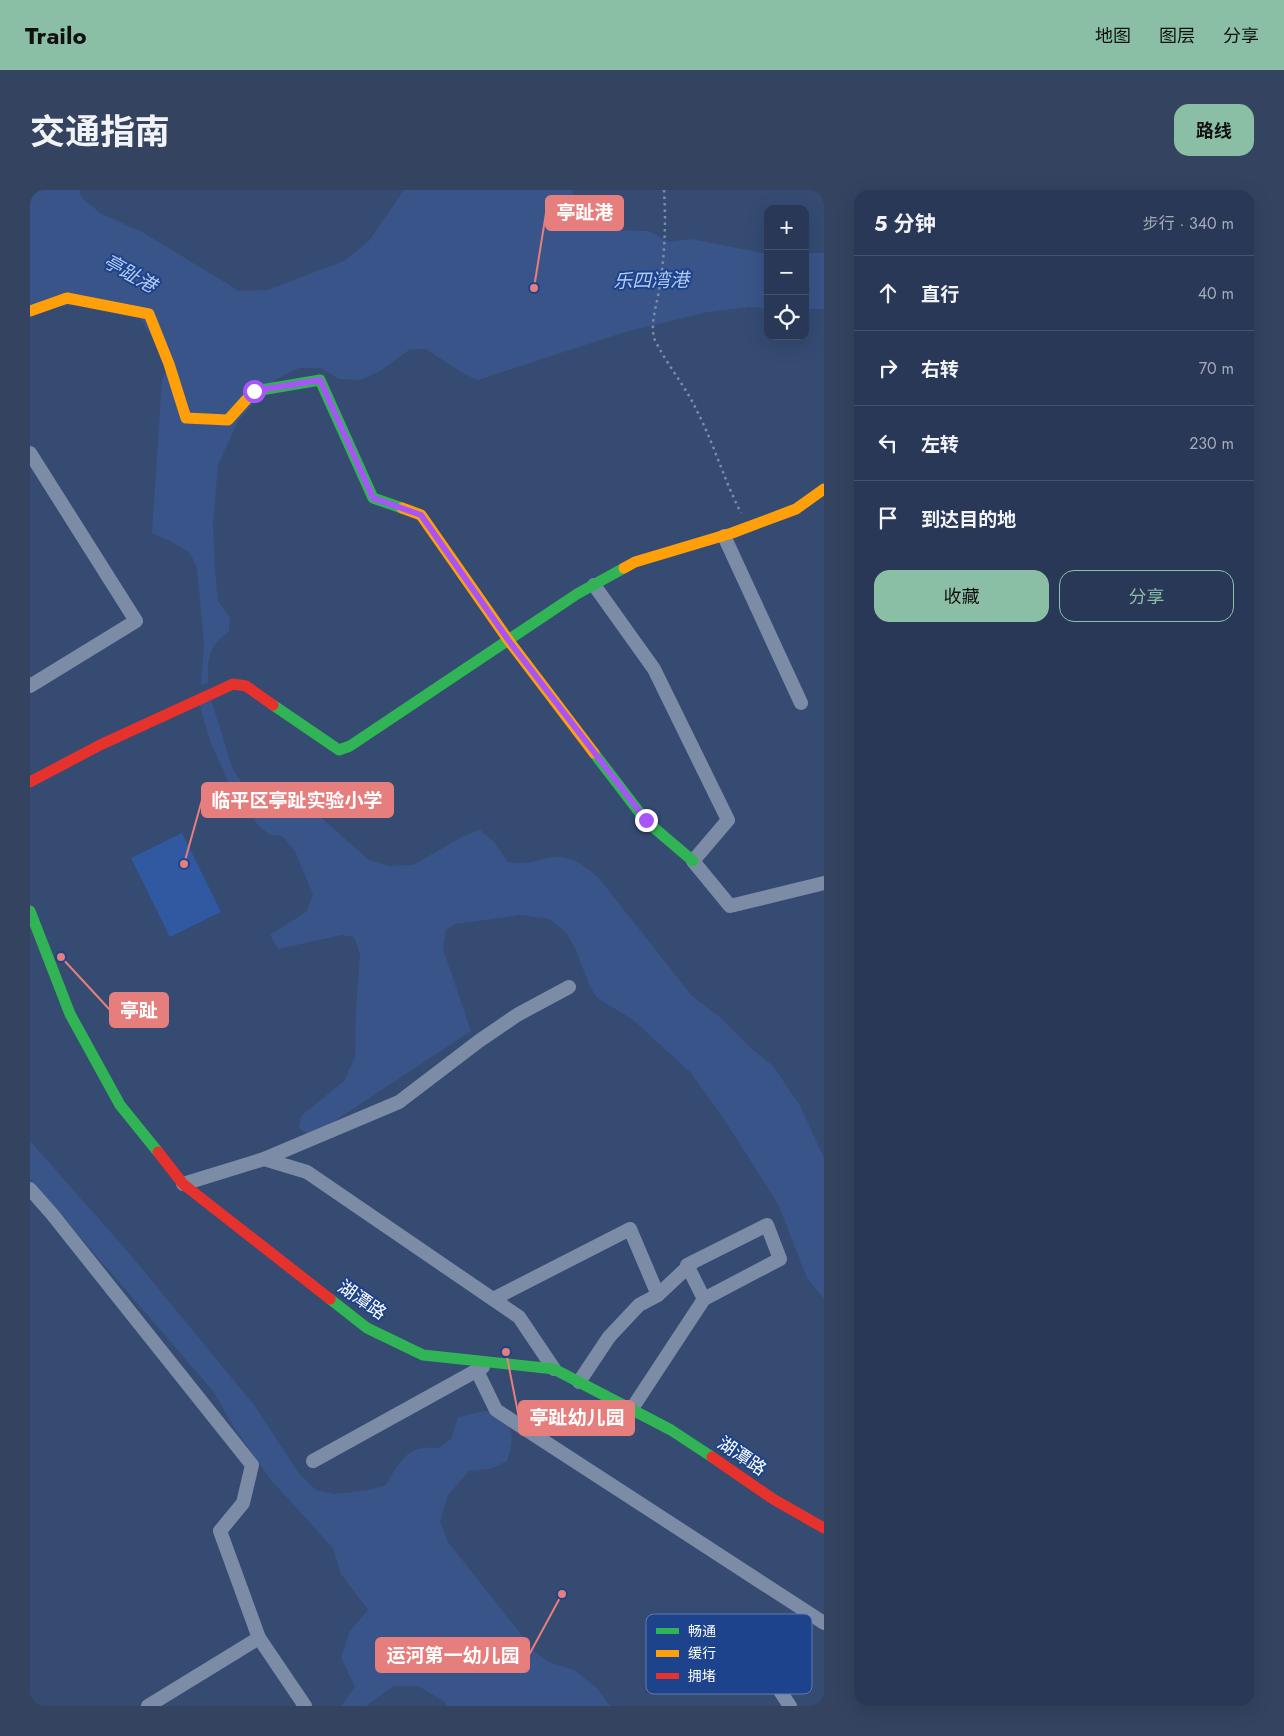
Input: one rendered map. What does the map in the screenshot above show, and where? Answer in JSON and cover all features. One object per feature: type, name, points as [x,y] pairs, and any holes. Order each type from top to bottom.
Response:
[{"type":"street","points":[[30,311],[67,298],[149,314],[186,418],[228,420],[254,391],[320,380],[373,498],[421,515],[509,641],[646,820],[693,861],[730,906],[824,883]]},
{"type":"street","points":[[30,453],[136,621],[30,686]]},
{"type":"street","points":[[30,782],[100,745],[233,684],[246,686],[338,750],[358,741],[577,594],[635,562],[724,536],[796,509],[824,489]]},
{"type":"street","points":[[724,536],[801,703]]},
{"type":"street","points":[[594,585],[654,670],[728,820],[693,861]]},
{"type":"street","name":"湖潭路","points":[[30,911],[70,1014],[120,1105],[183,1184],[367,1328],[423,1355],[554,1369],[671,1430],[774,1498],[824,1528]]},
{"type":"street","points":[[183,1184],[264,1159],[399,1102],[509,1020],[569,987]]},
{"type":"street","points":[[264,1159],[307,1172],[519,1317],[554,1369]]},
{"type":"street","points":[[30,1189],[252,1465],[243,1503],[220,1531],[259,1638],[304,1706]]},
{"type":"street","points":[[579,1382],[609,1337],[639,1305],[658,1295],[691,1264],[767,1224],[780,1259],[704,1299],[631,1410]]},
{"type":"street","points":[[493,1299],[630,1229],[658,1295]]},
{"type":"street","points":[[691,1264],[704,1299]]},
{"type":"street","points":[[313,1461],[491,1363]]},
{"type":"street","points":[[477,1371],[496,1410],[810,1614]]},
{"type":"street","points":[[812,1615],[824,1623]]},
{"type":"street","points":[[148,1706],[259,1638]]},
{"type":"street","points":[[782,1694],[790,1706]]},
{"type":"path","points":[[664,190],[666,239],[652,330],[657,345],[698,412],[730,492],[749,527]]},
{"type":"shaded area","points":[[182,833],[221,912],[170,937],[131,858]]},
{"type":"water","name":"乐四湾港","points":[[30,190],[79,190],[82,198],[100,213],[144,233],[239,291],[267,290],[344,261],[369,241],[404,190],[572,190],[576,210],[592,225],[608,230],[648,231],[669,242],[691,239],[764,253],[764,308],[748,307],[708,312],[625,332],[478,380],[464,374],[426,349],[410,349],[380,371],[360,380],[339,379],[321,368],[299,368],[275,380],[238,421],[218,465],[213,524],[215,571],[218,601],[230,618],[229,631],[216,643],[210,654],[208,683],[201,685],[204,644],[197,568],[190,553],[152,533],[162,380],[169,364],[131,304],[30,307]]},
{"type":"water","points":[[809,253],[824,253],[824,309],[809,309]]},
{"type":"water","points":[[210,696],[233,770],[247,790],[265,808],[287,808],[307,805],[369,860],[389,866],[413,865],[464,836],[480,830],[494,842],[508,862],[522,863],[553,857],[571,859],[598,877],[692,996],[721,1018],[753,1050],[773,1066],[799,1104],[824,1158],[824,1299],[807,1278],[778,1204],[726,1122],[690,1072],[632,1019],[597,998],[589,984],[575,948],[566,933],[550,919],[520,915],[455,924],[446,930],[443,949],[471,1031],[324,1128],[310,1135],[299,1128],[301,1116],[344,1081],[355,1057],[360,954],[354,937],[342,935],[278,949],[270,935],[306,912],[313,895],[295,851],[282,836],[270,835],[258,825],[228,781],[210,741],[199,702]]},
{"type":"water","points":[[30,1141],[129,1253],[254,1405],[298,1472],[316,1490],[335,1494],[369,1490],[386,1485],[401,1461],[412,1451],[428,1447],[439,1448],[451,1439],[458,1417],[496,1410],[510,1428],[512,1439],[507,1461],[490,1469],[469,1471],[448,1495],[440,1521],[448,1542],[536,1653],[549,1662],[574,1670],[597,1688],[610,1706],[446,1706],[445,1702],[418,1686],[394,1686],[366,1706],[341,1706],[355,1687],[341,1657],[350,1631],[368,1610],[341,1574],[333,1548],[271,1480],[235,1429],[213,1391],[30,1179]]},
{"type":"traffic: fast","points":[[246,400],[255,391],[320,380],[373,498],[402,508]]},
{"type":"traffic: fast","points":[[273,705],[339,750],[350,746],[577,594],[624,568]]},
{"type":"traffic: fast","points":[[594,753],[646,821],[693,861]]},
{"type":"traffic: fast","points":[[30,911],[70,1014],[120,1105],[158,1152]]},
{"type":"traffic: fast","points":[[330,1299],[367,1328],[423,1355],[554,1369],[671,1430],[712,1457]]},
{"type":"traffic: slow","points":[[30,311],[67,298],[149,314],[169,364],[186,418],[228,420],[246,400]]},
{"type":"traffic: slow","points":[[624,568],[635,562],[732,533],[796,509],[824,489]]},
{"type":"traffic: slow","points":[[402,508],[421,515],[509,641],[594,753]]},
{"type":"traffic: jam","points":[[30,782],[100,745],[233,684],[246,686],[273,705]]},
{"type":"traffic: jam","points":[[158,1152],[183,1184],[330,1299]]},
{"type":"traffic: jam","points":[[712,1457],[773,1499],[824,1528]]},
{"type":"place","name":"亭趾港","points":[[534,288]]},
{"type":"place","name":"临平区亭趾实验小学","points":[[184,864]]},
{"type":"place","name":"亭趾","points":[[61,957]]},
{"type":"place","name":"亭趾幼儿园","points":[[506,1352]]},
{"type":"place","name":"运河第一幼儿园","points":[[562,1594]]},
{"type":"route","points":[[254,391],[320,380],[373,498],[421,515],[509,641],[646,820]]}]
